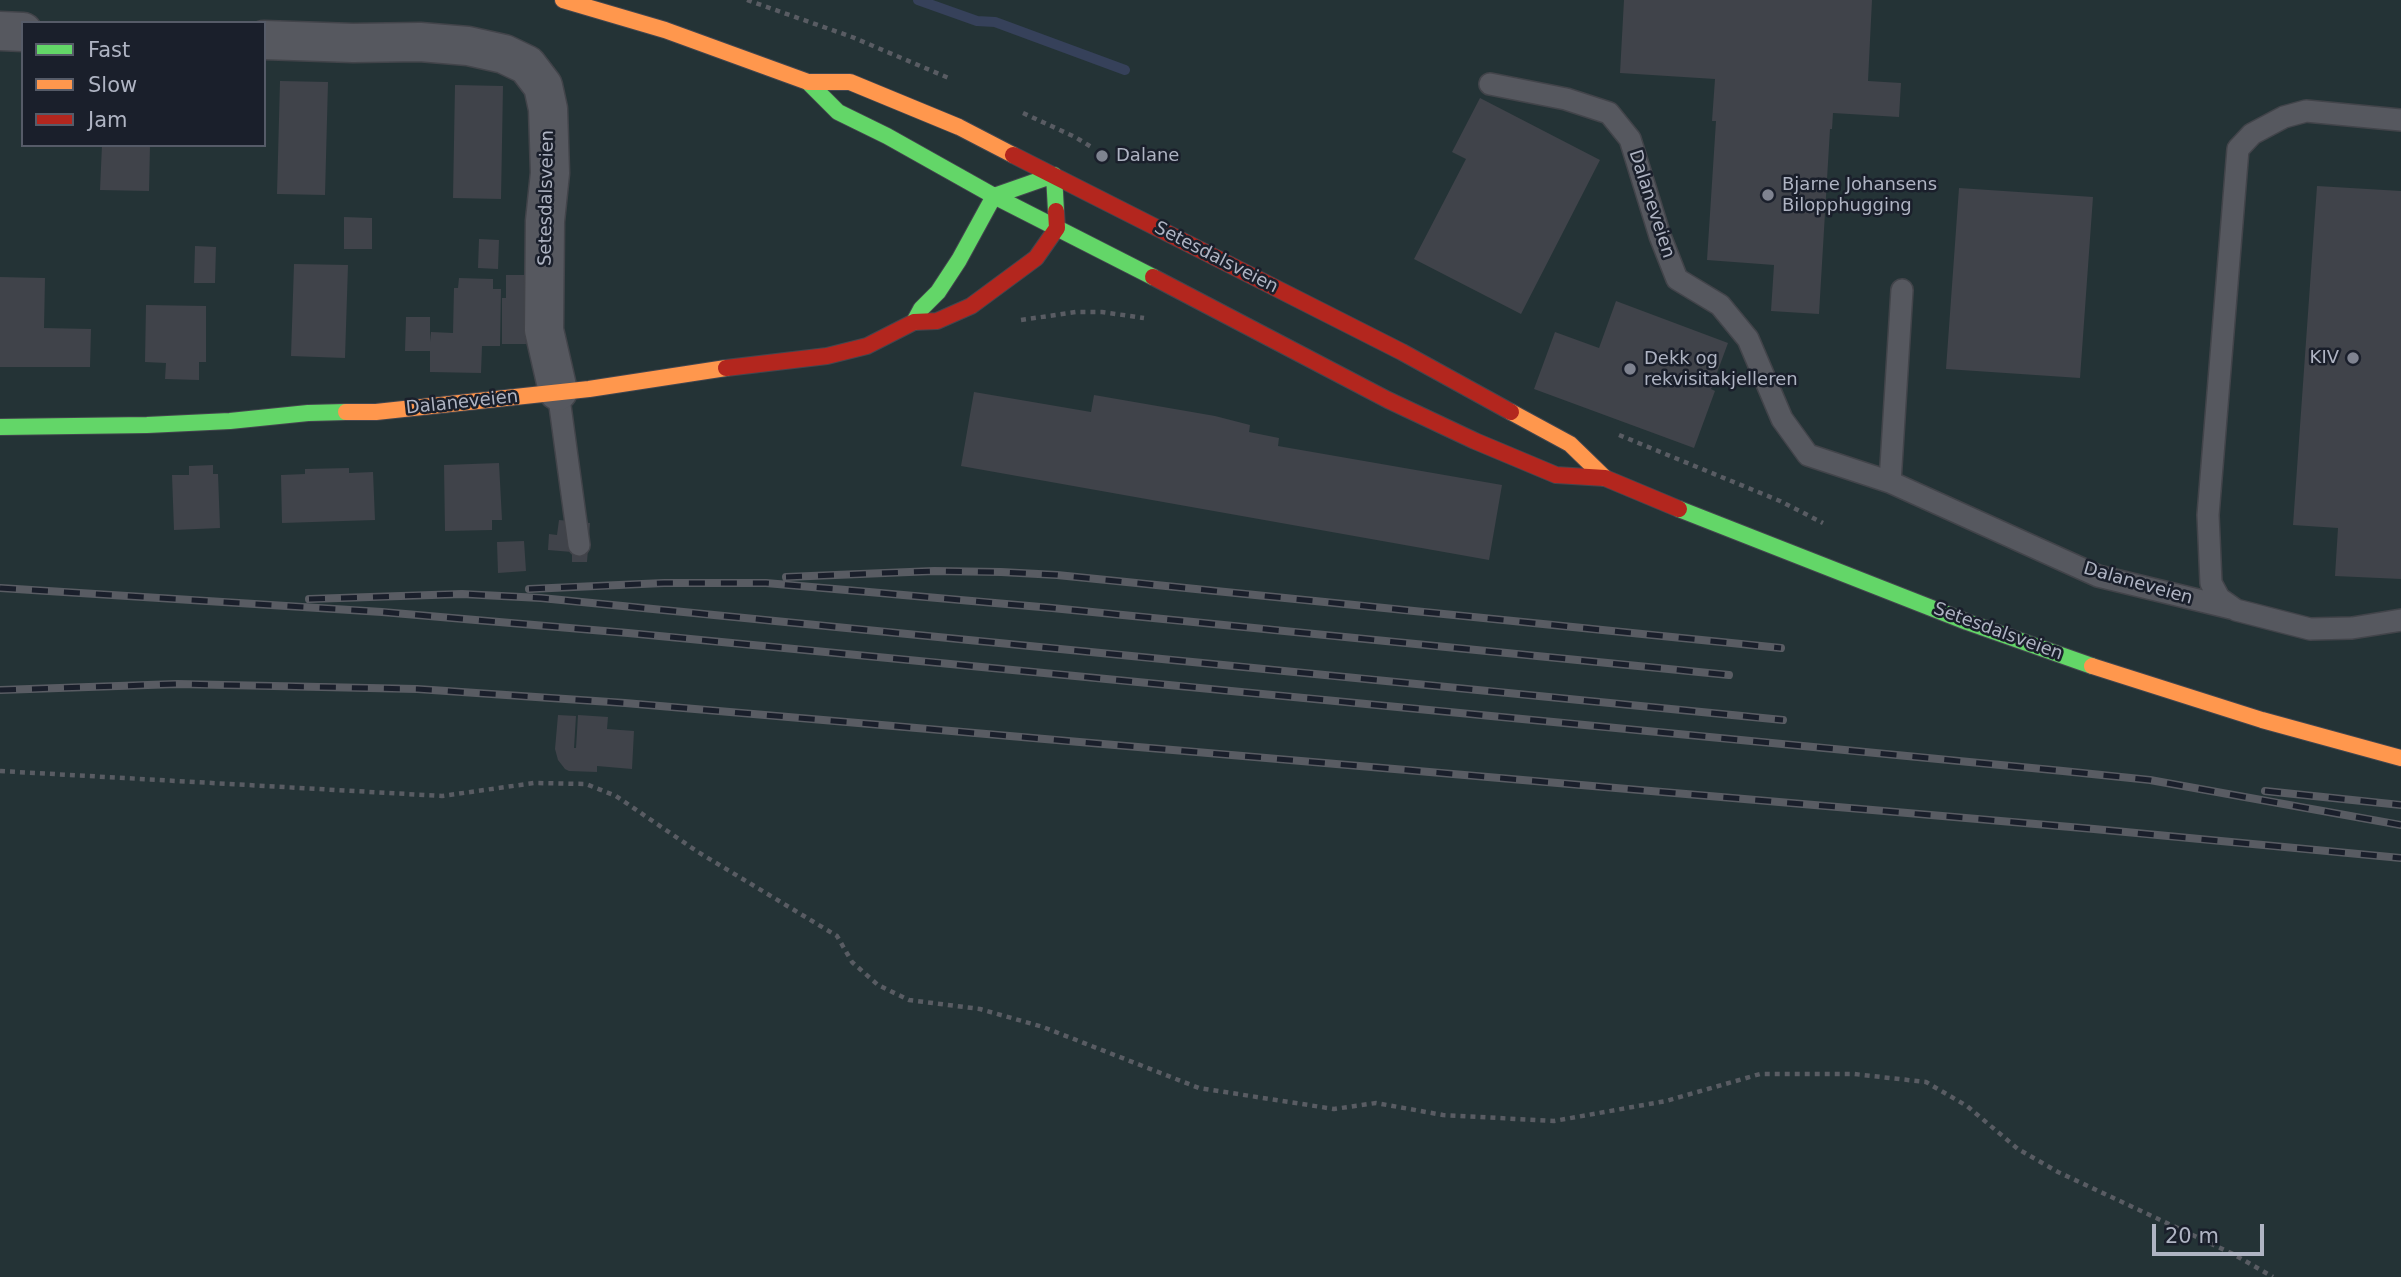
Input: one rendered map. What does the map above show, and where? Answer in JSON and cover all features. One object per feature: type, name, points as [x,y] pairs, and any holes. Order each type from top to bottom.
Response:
[{"type":"main road","name":"Setesdalsveien","points":[[563,0],[665,30],[808,82],[850,82],[958,127],[1402,352],[1570,444],[1605,478]]},
{"type":"main road","name":"Setesdalsveien","points":[[808,82],[838,112],[994,196],[1209,304],[1388,400],[1475,441],[1556,475],[1605,478],[1751,539],[1967,622],[2097,667],[2262,720],[2401,758]]},
{"type":"main road","points":[[994,196],[1054,175],[1057,228]]},
{"type":"main road","name":"Dalaneveien","points":[[914,322],[959,260],[994,196]]},
{"type":"main road","name":"Dalaneveien","points":[[0,427],[148,425],[230,421],[307,413],[376,412],[614,386],[712,370],[827,356],[867,346],[914,322],[937,321],[971,306],[1037,258],[1057,228]]},
{"type":"street","points":[[0,31],[21,32]]},
{"type":"street","name":"Setesdalsveien","points":[[266,40],[420,42],[468,46],[504,54],[527,65],[543,86],[548,109],[550,173],[545,221],[544,330],[558,391]]},
{"type":"lane","name":"Dalaneveien","points":[[1490,84],[1566,99],[1609,113],[1630,139],[1660,236],[1677,279],[1720,305],[1748,339],[1782,419],[1808,455],[1890,482],[2098,576],[2310,629],[2352,628],[2401,620]]},
{"type":"lane","name":"Dalaneveien","points":[[2236,610],[2219,598],[2211,583],[2208,515],[2238,149],[2252,134],[2284,117],[2306,111],[2401,120]]},
{"type":"lane","points":[[1890,482],[1902,290]]},
{"type":"lane","points":[[558,391],[579,545]]},
{"type":"path","points":[[747,0],[852,37],[953,80]]},
{"type":"path","points":[[1014,108],[1075,137],[1101,154]]},
{"type":"path","points":[[1011,324],[1076,312],[1102,312],[1149,319]]},
{"type":"path","points":[[1609,431],[1780,501],[1834,528]]},
{"type":"path","points":[[0,771],[442,796],[534,783],[586,784],[616,796],[698,852],[837,936],[852,962],[878,985],[909,1000],[980,1009],[1043,1027],[1199,1088],[1334,1109],[1376,1103],[1443,1115],[1554,1121],[1666,1101],[1760,1074],[1854,1074],[1926,1082],[1967,1106],[2018,1149],[2058,1172],[2233,1254],[2273,1277]]},
{"type":"shaded area","points":[[0,0],[2401,0],[2401,1277],[0,1277]]},
{"type":"building","name":"Bjarne Johansens Bilopphugging","points":[[1624,0],[1872,0],[1868,81],[1901,83],[1899,117],[1833,113],[1819,314],[1771,311],[1774,265],[1707,260],[1716,121],[1712,121],[1715,79],[1620,73]]},
{"type":"building","points":[[280,81],[328,82],[325,195],[277,194]]},
{"type":"building","points":[[455,85],[503,86],[501,199],[453,198]]},
{"type":"building","points":[[1480,98],[1600,160],[1521,314],[1414,259],[1466,159],[1452,152]]},
{"type":"building","points":[[102,147],[150,147],[149,191],[100,190]]},
{"type":"building","name":"KIV","points":[[2317,186],[2401,191],[2401,579],[2335,576],[2338,528],[2293,525]]},
{"type":"building","points":[[1959,188],[2093,197],[2080,378],[1946,369]]},
{"type":"building","points":[[344,217],[372,218],[372,249],[344,249]]},
{"type":"building","points":[[479,239],[499,240],[498,269],[478,268]]},
{"type":"building","points":[[195,246],[216,247],[215,283],[194,283]]},
{"type":"building","points":[[294,264],[348,265],[345,358],[291,356]]},
{"type":"building","points":[[506,275],[524,275],[526,344],[502,344],[502,298],[506,298]]},
{"type":"building","points":[[0,277],[45,278],[44,328],[91,329],[90,367],[0,367]]},
{"type":"building","points":[[459,278],[493,279],[493,289],[501,289],[500,346],[482,346],[481,373],[430,372],[430,351],[405,351],[406,317],[430,317],[430,342],[431,332],[453,333],[454,288],[458,288]]},
{"type":"building","name":"Dekk og rekvisitakjelleren","points":[[1616,301],[1728,343],[1711,389],[1715,391],[1694,448],[1534,389],[1555,332],[1599,348]]},
{"type":"building","points":[[146,305],[206,306],[206,362],[199,362],[199,380],[165,379],[166,363],[145,362]]},
{"type":"building","points":[[974,392],[1091,412],[1094,395],[1215,416],[1250,425],[1249,432],[1279,438],[1278,446],[1502,485],[1489,560],[961,466]]},
{"type":"building","points":[[499,463],[502,520],[492,520],[492,530],[445,531],[444,465]]},
{"type":"building","points":[[213,465],[213,474],[218,474],[220,528],[174,530],[172,475],[189,475],[189,466]]},
{"type":"building","points":[[349,468],[349,473],[373,472],[375,520],[282,523],[281,475],[305,474],[305,469]]},
{"type":"building","points":[[559,520],[590,523],[587,562],[572,562],[572,552],[548,550],[549,534],[557,535]]},
{"type":"building","points":[[524,541],[526,571],[498,573],[497,542]]},
{"type":"building","points":[[558,715],[576,716],[574,748],[578,715],[608,717],[607,729],[634,731],[632,769],[597,766],[597,772],[565,769],[558,760],[555,749]]},
{"type":"waterway","points":[[918,0],[977,21],[995,22],[1125,70]]},
{"type":"railway","points":[[786,577],[934,571],[1057,575],[1781,648]]},
{"type":"railway","points":[[529,589],[664,583],[766,583],[1052,608],[1729,675]]},
{"type":"railway","points":[[0,588],[382,612],[628,633],[2063,771],[2150,780],[2401,825]]},
{"type":"railway","points":[[309,599],[462,594],[541,598],[1783,720]]},
{"type":"railway","points":[[0,690],[177,684],[417,689],[625,703],[2094,829],[2401,858]]},
{"type":"railway","points":[[2265,791],[2401,805]]},
{"type":"traffic: fast","points":[[808,82],[838,112],[1153,277]]},
{"type":"traffic: fast","points":[[914,322],[959,260],[994,196],[1054,175],[1056,211]]},
{"type":"traffic: fast","points":[[0,427],[147,425],[346,412]]},
{"type":"traffic: fast","points":[[1679,509],[1967,622],[2092,666]]},
{"type":"traffic: slow","points":[[563,0],[665,30],[808,82],[850,82],[959,127],[1013,155]]},
{"type":"traffic: slow","points":[[346,412],[376,412],[589,389],[726,368]]},
{"type":"traffic: slow","points":[[1511,412],[1570,444],[1605,478]]},
{"type":"traffic: slow","points":[[2092,666],[2262,720],[2401,758]]},
{"type":"traffic: jam","points":[[1013,155],[1402,352],[1511,412]]},
{"type":"traffic: jam","points":[[726,368],[827,356],[867,346],[914,322],[937,321],[971,306],[1036,258],[1057,228],[1056,211]]},
{"type":"traffic: jam","points":[[1153,277],[1388,400],[1475,441],[1556,475],[1605,478],[1679,509]]},
{"type":"place","name":"Dalane","points":[[1102,156]]},
{"type":"place","name":"Bjarne Johansens Bilopphugging","points":[[1768,195]]},
{"type":"place","name":"KIV","points":[[2353,358]]},
{"type":"place","name":"Dekk og rekvisitakjelleren","points":[[1630,369]]}]
